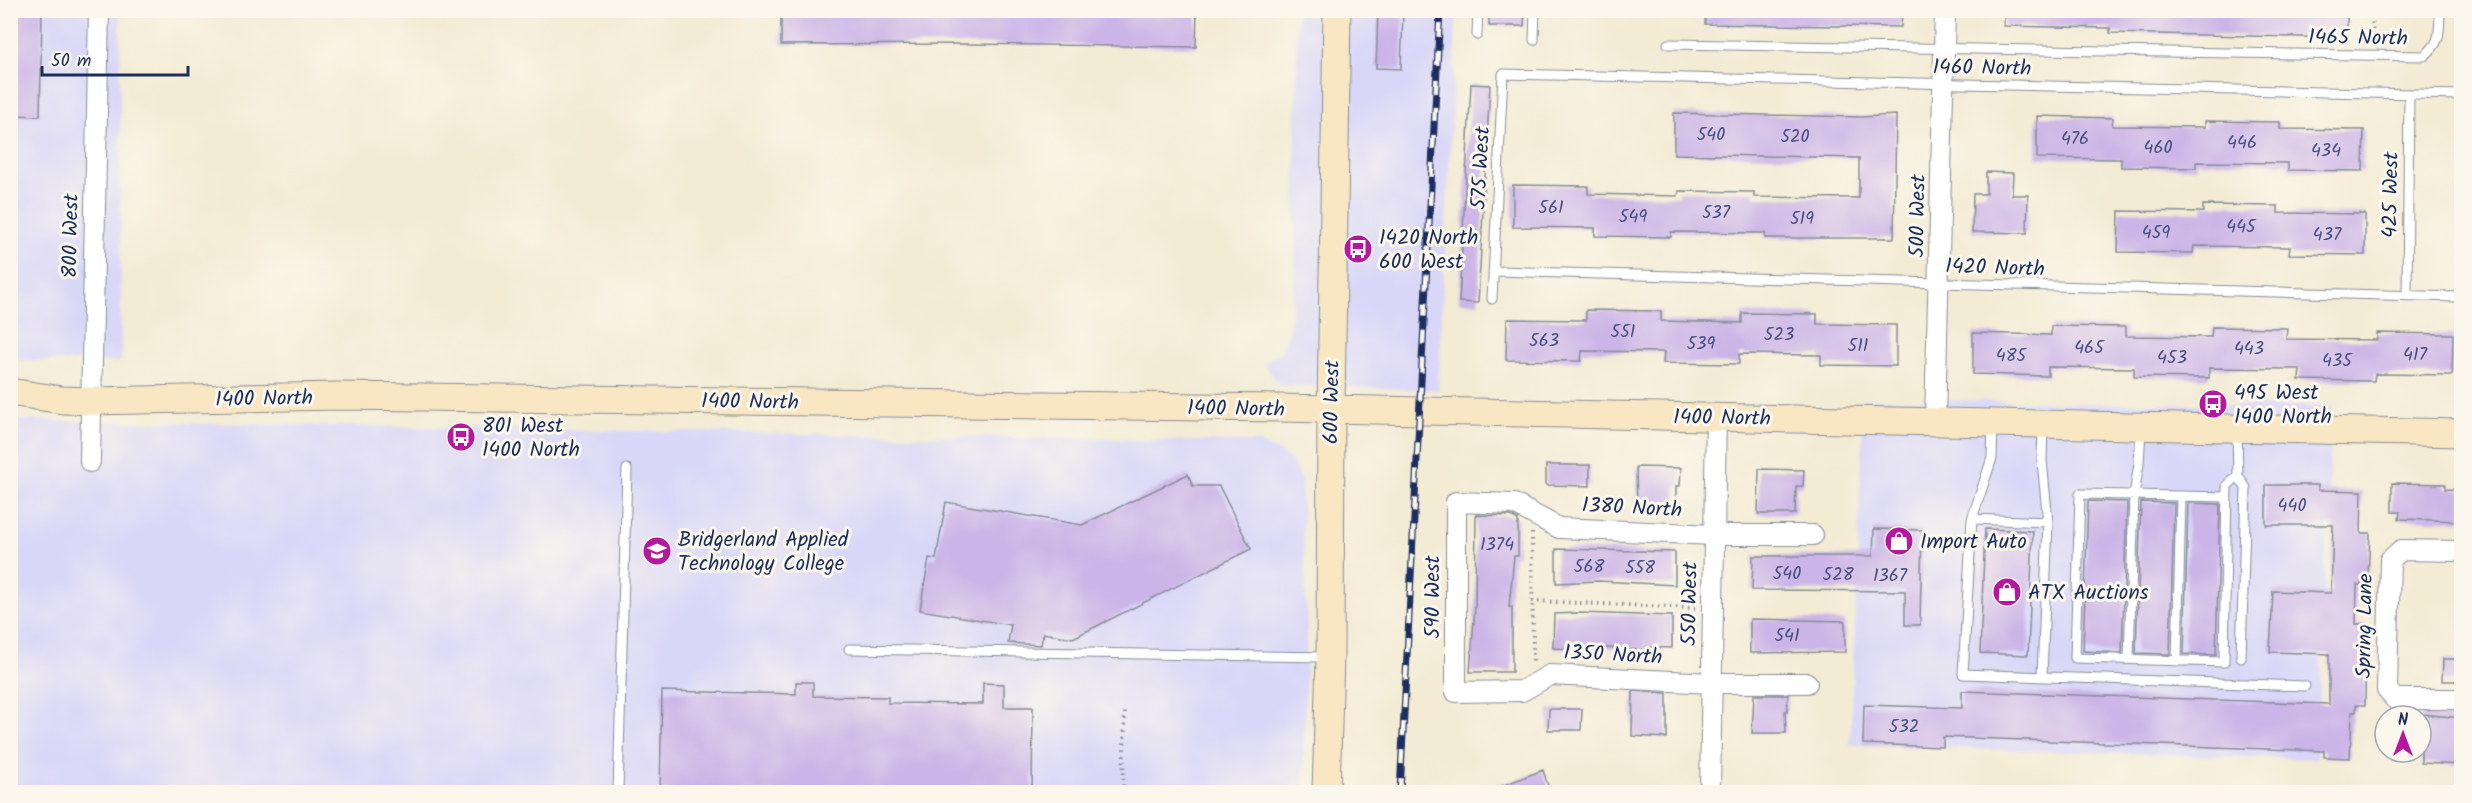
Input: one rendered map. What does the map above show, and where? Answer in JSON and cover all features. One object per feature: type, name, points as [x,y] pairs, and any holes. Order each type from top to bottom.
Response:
[{"type":"main road","name":"600 West","points":[[1326,792],[1330,657],[1330,409],[1337,10]]},
{"type":"main road","name":"1400 North","points":[[10,392],[62,400],[91,401],[340,396],[1330,409],[2462,433]]},
{"type":"street","name":"800 West","points":[[90,462],[99,10]]},
{"type":"street","name":"500 West","points":[[1935,422],[1945,10]]},
{"type":"street","name":"550 West","points":[[1710,792],[1716,417]]},
{"type":"street","name":"1380 North","points":[[1456,502],[1514,504],[1559,528],[1714,535],[1812,535]]},
{"type":"street","name":"590 West","points":[[1456,502],[1456,692]]},
{"type":"street","name":"Spring Lane","points":[[2462,551],[2401,550],[2390,560],[2387,690],[2395,699],[2462,699]]},
{"type":"street","name":"1350 North","points":[[1456,692],[1522,691],[1550,675],[1712,683],[1808,683]]},
{"type":"lane","points":[[1477,35],[1478,10]]},
{"type":"lane","points":[[1534,40],[1535,10]]},
{"type":"lane","name":"1465 North","points":[[1668,44],[2424,56],[2439,40],[2440,10]]},
{"type":"lane","name":"1460 North","points":[[1503,74],[2462,95]]},
{"type":"lane","name":"575 West","points":[[1492,299],[1503,74]]},
{"type":"lane","name":"425 West","points":[[2407,296],[2409,94]]},
{"type":"lane","name":"1420 North","points":[[1493,271],[2460,297]]},
{"type":"lane","points":[[1993,423],[1992,458],[1972,519],[1963,674],[2305,686]]},
{"type":"lane","points":[[2042,676],[2048,522],[2042,461],[2043,424]]},
{"type":"lane","points":[[2129,659],[2134,495],[2139,464],[2141,426]]},
{"type":"lane","points":[[2237,428],[2238,476],[2246,488],[2241,658]]},
{"type":"lane","points":[[618,792],[627,469]]},
{"type":"lane","points":[[2227,497],[2080,494],[2075,658],[2224,662],[2227,497],[2227,486],[2238,476]]},
{"type":"lane","points":[[2177,661],[2181,496]]},
{"type":"lane","points":[[1972,519],[2048,522]]},
{"type":"lane","points":[[849,649],[1330,657]]},
{"type":"path","points":[[2372,36],[2373,10]]},
{"type":"path","points":[[1532,524],[1533,674]]},
{"type":"path","points":[[1532,601],[1695,608]]},
{"type":"path","points":[[1123,792],[1125,708]]},
{"type":"shaded area","points":[[11,11],[120,11],[121,362],[11,360]]},
{"type":"shaded area","points":[[1297,11],[1457,11],[1438,390],[1280,385],[1263,363],[1280,352],[1289,334],[1295,279]]},
{"type":"shaded area","points":[[1864,399],[2332,407],[2317,759],[1850,745]]},
{"type":"shaded area","name":"Bridgerland Applied Technology College","points":[[11,420],[1258,442],[1290,458],[1301,480],[1307,623],[1303,792],[11,792]]},
{"type":"building","points":[[10,10],[42,10],[40,116],[10,115]]},
{"type":"building","points":[[781,10],[1197,10],[1196,47],[971,44],[781,45]]},
{"type":"building","points":[[1378,10],[1403,10],[1401,69],[1376,68]]},
{"type":"building","points":[[1489,10],[1525,10],[1524,26],[1489,26]]},
{"type":"building","points":[[1705,10],[1902,10],[1901,27],[1705,24]]},
{"type":"building","points":[[2004,10],[2347,10],[2347,38],[2110,33],[2110,28],[2004,26]]},
{"type":"building","points":[[1471,84],[1490,85],[1478,303],[1459,302]]},
{"type":"building","points":[[1674,113],[1861,117],[1896,115],[1894,238],[1765,238],[1765,233],[1671,232],[1671,237],[1595,236],[1595,228],[1513,227],[1513,185],[1588,186],[1588,194],[1678,196],[1679,191],[1754,192],[1754,197],[1859,198],[1859,158],[1674,154]]},
{"type":"building","points":[[2037,116],[2113,118],[2112,126],[2205,127],[2205,121],[2280,122],[2280,129],[2364,130],[2363,171],[2288,170],[2288,163],[2196,162],[2196,168],[2121,167],[2121,159],[2037,158]]},
{"type":"building","points":[[1986,172],[2013,173],[2012,195],[2028,195],[2027,233],[1972,232],[1973,194],[1986,194]]},
{"type":"building","points":[[2203,205],[2278,206],[2278,213],[2365,214],[2365,255],[2289,254],[2290,247],[2194,246],[2193,253],[2118,252],[2119,211],[2203,212]]},
{"type":"building","points":[[1586,310],[1661,311],[1661,321],[1742,323],[1742,313],[1817,314],[1817,324],[1896,325],[1896,366],[1821,365],[1821,355],[1739,354],[1739,364],[1663,363],[1664,352],[1582,351],[1581,361],[1506,360],[1507,319],[1586,320]]},
{"type":"building","points":[[2051,326],[2126,327],[2126,336],[2211,337],[2212,327],[2287,328],[2286,339],[2377,340],[2377,333],[2453,334],[2452,375],[2375,374],[2374,381],[2299,380],[2300,369],[2209,368],[2209,378],[2134,377],[2134,368],[2048,367],[2048,376],[1973,374],[1973,333],[2051,335]]},
{"type":"building","points":[[1546,465],[1590,465],[1590,486],[1546,485]]},
{"type":"building","points":[[1636,467],[1681,468],[1680,486],[1676,486],[1676,510],[1637,509]]},
{"type":"building","points":[[1759,469],[1804,470],[1803,486],[1796,486],[1795,514],[1758,514]]},
{"type":"building","points":[[1188,474],[1193,486],[1219,486],[1251,549],[1073,638],[1043,633],[1041,645],[1008,643],[1011,625],[920,610],[929,558],[936,559],[946,502],[1082,525]]},
{"type":"building","points":[[2392,483],[2445,484],[2445,489],[2462,490],[2462,521],[2399,519],[2400,512],[2392,512]]},
{"type":"building","points":[[2266,485],[2318,485],[2318,490],[2362,491],[2361,533],[2370,533],[2368,579],[2362,579],[2361,585],[2357,585],[2356,624],[2366,624],[2365,705],[2356,705],[2356,712],[2352,712],[2350,758],[2324,757],[2324,751],[1943,737],[1943,747],[1863,744],[1864,705],[1962,708],[1962,691],[2329,704],[2329,654],[2270,652],[2273,591],[2331,593],[2333,525],[2266,525]]},
{"type":"building","points":[[2088,501],[2127,502],[2122,653],[2083,651]]},
{"type":"building","points":[[2141,502],[2174,503],[2170,654],[2136,653]]},
{"type":"building","points":[[2188,503],[2220,504],[2216,655],[2184,654]]},
{"type":"building","points":[[1476,515],[1511,516],[1518,520],[1518,556],[1514,556],[1509,607],[1512,607],[1512,672],[1470,672],[1475,607]]},
{"type":"building","points":[[1874,529],[1922,530],[1920,625],[1905,625],[1905,591],[1752,590],[1753,556],[1873,556]]},
{"type":"building","name":"ATX Auctions","points":[[1985,529],[2033,531],[2028,655],[1980,653]]},
{"type":"building","points":[[1556,549],[1675,552],[1675,585],[1599,581],[1556,583]]},
{"type":"building","points":[[1554,614],[1672,616],[1672,648],[1647,647],[1647,650],[1627,650],[1627,648],[1598,648],[1598,650],[1553,648]]},
{"type":"building","points":[[1750,619],[1845,621],[1845,652],[1750,653]]},
{"type":"building","points":[[2443,659],[2462,659],[2462,681],[2442,681]]},
{"type":"building","points":[[796,682],[813,682],[813,696],[888,697],[888,703],[983,704],[983,683],[1004,684],[1004,707],[1033,707],[1032,792],[660,792],[662,691],[796,694]]},
{"type":"building","points":[[1633,691],[1667,693],[1667,738],[1632,736]]},
{"type":"building","points":[[1754,695],[1788,695],[1787,711],[1785,711],[1786,733],[1752,733]]},
{"type":"building","points":[[1549,709],[1582,709],[1581,730],[1548,730]]},
{"type":"building","points":[[2433,715],[2462,718],[2462,765],[2433,764]]},
{"type":"building","points":[[1543,770],[1550,792],[1488,792],[1488,791]]},
{"type":"railway","points":[[1400,792],[1440,10]]},
{"type":"place","name":"1420 North 600 West","points":[[1358,249]]},
{"type":"place","name":"495 West 1400 North","points":[[2213,404]]},
{"type":"place","name":"801 West 1400 North","points":[[461,437]]},
{"type":"place","name":"Import Auto","points":[[1899,541]]},
{"type":"place","name":"Bridgerland Applied Technology College","points":[[657,551]]},
{"type":"place","name":"ATX Auctions","points":[[2007,592]]}]
